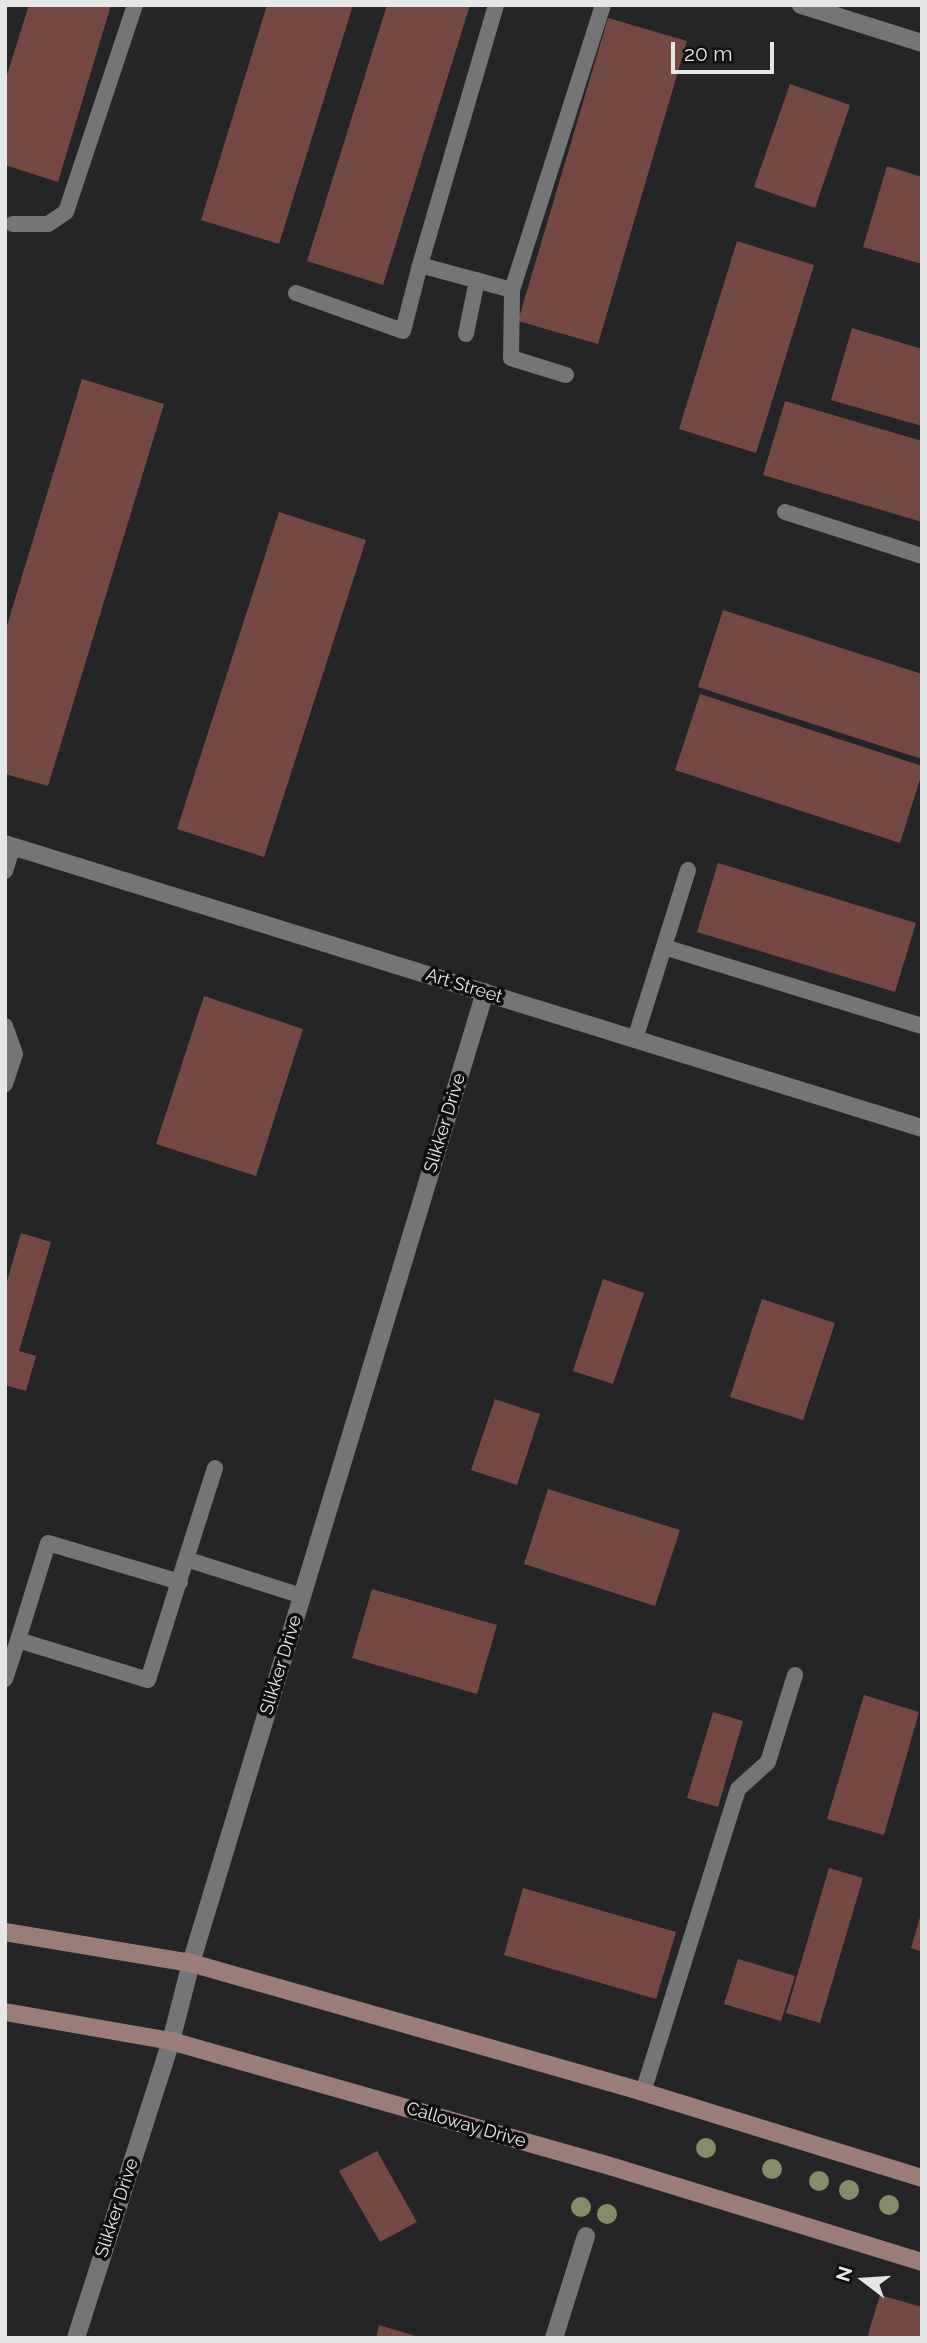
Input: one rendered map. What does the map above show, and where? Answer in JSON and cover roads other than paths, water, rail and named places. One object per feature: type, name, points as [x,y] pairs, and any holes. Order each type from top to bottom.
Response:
[{"type":"main road","points":[[5,1932],[191,1963],[643,2092],[922,2178]]},
{"type":"main road","name":"Calloway Drive","points":[[5,2012],[170,2041],[610,2166],[922,2262]]},
{"type":"street","points":[[800,5],[922,43]]},
{"type":"street","name":"Art Street","points":[[9,845],[922,1128]]},
{"type":"street","name":"Slikker Drive","points":[[76,2338],[170,2041],[191,1963],[485,992]]},
{"type":"street","points":[[554,2338],[586,2236]]},
{"type":"lane","points":[[13,224],[48,224],[66,212],[135,5]]},
{"type":"lane","points":[[296,293],[403,331],[496,5]]},
{"type":"lane","points":[[566,375],[511,358],[512,290],[603,5]]},
{"type":"lane","points":[[420,265],[512,290]]},
{"type":"lane","points":[[466,334],[477,281]]},
{"type":"lane","points":[[785,512],[922,556]]},
{"type":"lane","points":[[5,871],[9,845]]},
{"type":"lane","points":[[635,1039],[688,870]]},
{"type":"lane","points":[[664,947],[922,1026]]},
{"type":"lane","points":[[5,1026],[15,1054],[5,1084]]},
{"type":"lane","points":[[18,1640],[148,1680],[215,1468]]},
{"type":"lane","points":[[5,1679],[48,1543],[180,1582]]},
{"type":"lane","points":[[186,1559],[302,1596]]},
{"type":"lane","points":[[643,2092],[738,1789],[768,1762],[795,1675]]}]
